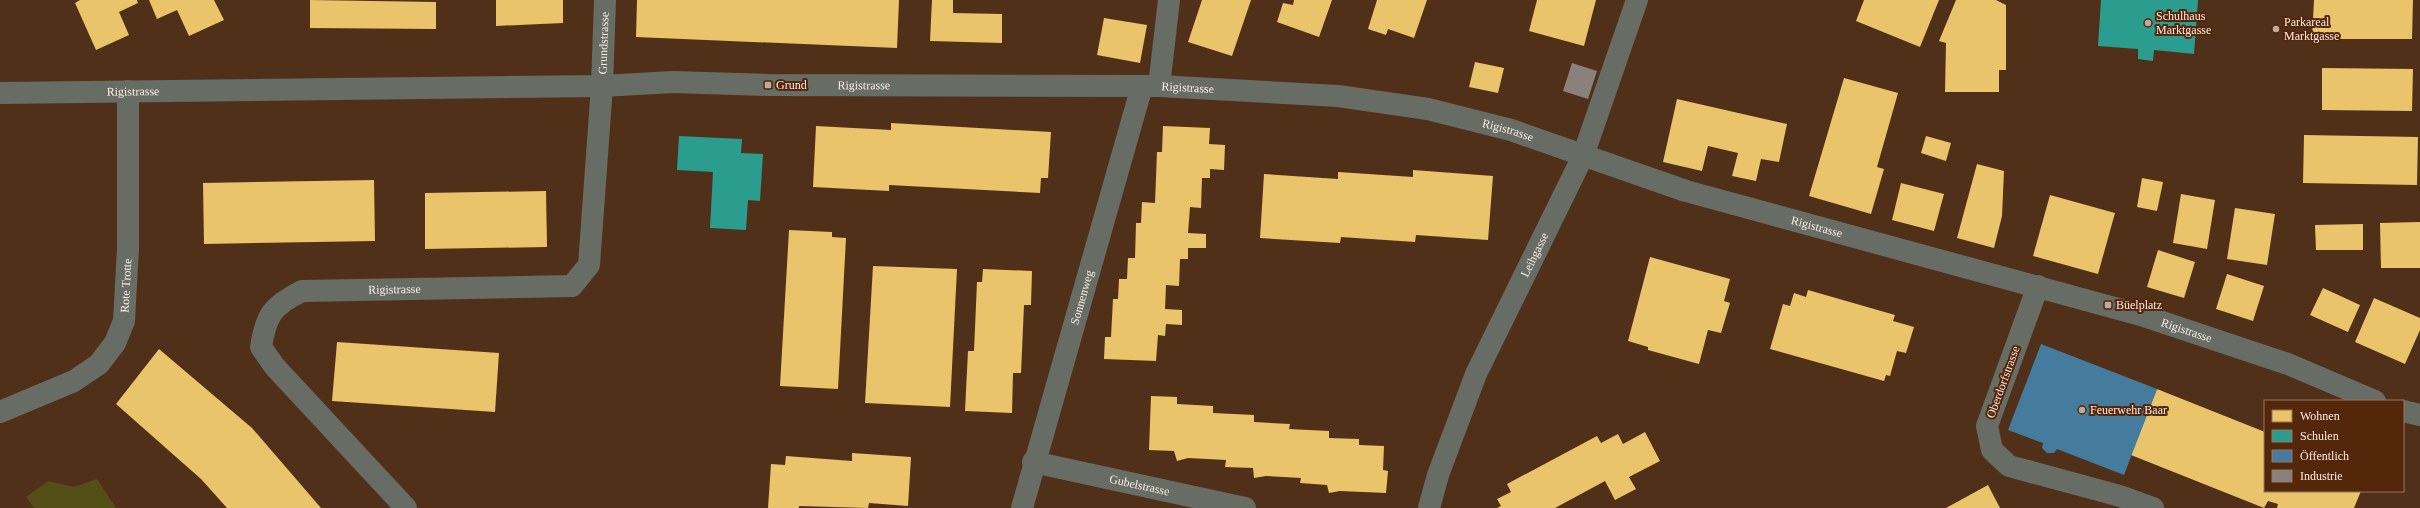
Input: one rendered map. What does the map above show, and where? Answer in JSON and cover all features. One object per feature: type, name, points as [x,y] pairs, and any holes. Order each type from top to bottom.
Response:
[{"type":"street","name":"Grundstrasse","points":[[602,86],[605,0]]},
{"type":"street","name":"Sonnenweg","points":[[1022,508],[1033,462],[1150,86],[1169,0]]},
{"type":"street","name":"Leihgasse","points":[[1429,508],[1438,475],[1476,374],[1583,156],[1637,0]]},
{"type":"street","name":"Rigistrasse","points":[[0,93],[602,86],[673,82],[768,85],[1150,86],[1338,96],[1428,109],[1511,130],[1686,191],[2144,316],[2281,361],[2373,400]]},
{"type":"street","name":"Rigistrasse","points":[[406,508],[275,367],[261,347],[265,325],[280,302],[302,291],[572,286],[589,265],[602,86]]},
{"type":"street","name":"Rote Trotte","points":[[0,412],[74,381],[99,364],[115,343],[124,321],[128,249],[128,91]]},
{"type":"street","name":"Oberdorfstrasse","points":[[2038,286],[1987,426],[1992,450],[2008,466],[2120,496],[2153,508]]},
{"type":"street","points":[[2404,411],[2420,415]]},
{"type":"street","name":"Gubelstrasse","points":[[1033,462],[1245,508]]},
{"type":"shaded area","points":[[97,479],[116,508],[34,508],[26,497],[48,481],[74,487]]},
{"type":"building: Wohnen","points":[[80,0],[137,0],[138,3],[119,12],[129,35],[96,50],[75,3]]},
{"type":"building: Wohnen","points":[[149,0],[214,0],[224,20],[189,36],[177,10],[157,19]]},
{"type":"building: Wohnen","points":[[310,0],[436,2],[436,29],[310,28]]},
{"type":"building: Wohnen","points":[[496,0],[563,0],[563,23],[496,26]]},
{"type":"building: Wohnen","points":[[637,0],[899,0],[897,48],[636,37]]},
{"type":"building: Wohnen","points":[[932,0],[953,0],[953,13],[1002,14],[1002,43],[930,41]]},
{"type":"building: Wohnen","points":[[1202,0],[1251,0],[1232,56],[1188,42]]},
{"type":"building: Wohnen","points":[[1294,0],[1332,0],[1319,37],[1277,22],[1283,3],[1293,5]]},
{"type":"building: Wohnen","points":[[1377,0],[1427,0],[1414,38],[1388,29],[1386,35],[1368,29]]},
{"type":"building: Wohnen","points":[[1537,0],[1596,0],[1584,46],[1529,31]]},
{"type":"building: Wohnen","points":[[1864,0],[1939,0],[1920,47],[1856,21]]},
{"type":"building: Wohnen","points":[[1956,0],[1996,0],[2006,5],[2006,70],[1999,70],[1999,92],[1945,92],[1946,43],[1939,41]]},
{"type":"building: Wohnen","points":[[2314,0],[2413,0],[2412,39],[2312,39]]},
{"type":"building: Wohnen","points":[[1104,18],[1147,25],[1140,63],[1097,55]]},
{"type":"building: Wohnen","points":[[1475,62],[1504,68],[1498,93],[1469,87]]},
{"type":"building: Wohnen","points":[[2322,68],[2413,69],[2412,111],[2322,110]]},
{"type":"building: Wohnen","points":[[1844,78],[1898,93],[1877,167],[1884,169],[1871,214],[1809,196]]},
{"type":"building: Wohnen","points":[[1677,99],[1787,124],[1779,162],[1761,159],[1756,181],[1732,176],[1738,153],[1708,146],[1702,171],[1663,162]]},
{"type":"building: Wohnen","points":[[891,123],[1051,132],[1048,178],[1041,178],[1040,193],[889,185],[889,191],[813,187],[816,126],[891,130]]},
{"type":"building: Wohnen","points":[[1163,126],[1210,128],[1209,144],[1225,145],[1224,170],[1210,169],[1210,178],[1202,178],[1201,208],[1190,207],[1188,233],[1206,234],[1206,248],[1188,248],[1188,259],[1180,259],[1179,286],[1166,285],[1165,309],[1182,310],[1182,325],[1166,324],[1165,336],[1158,335],[1156,361],[1104,359],[1105,337],[1111,337],[1113,299],[1118,299],[1119,279],[1127,279],[1128,258],[1135,258],[1136,223],[1141,223],[1142,202],[1155,203],[1157,152],[1162,152]]},
{"type":"building: Wohnen","points":[[2304,135],[2418,137],[2417,185],[2303,183]]},
{"type":"building: Wohnen","points":[[1926,136],[1951,143],[1946,161],[1921,153]]},
{"type":"building: Wohnen","points":[[1977,164],[2004,171],[2002,216],[1994,248],[1957,238]]},
{"type":"building: Wohnen","points":[[1413,170],[1493,176],[1488,240],[1416,235],[1415,242],[1341,237],[1340,243],[1260,238],[1264,174],[1338,179],[1338,172],[1413,177]]},
{"type":"building: Wohnen","points":[[2142,178],[2163,182],[2157,211],[2137,207]]},
{"type":"building: Wohnen","points":[[374,180],[375,241],[204,244],[203,183]]},
{"type":"building: Wohnen","points":[[1901,183],[1944,194],[1934,231],[1892,220]]},
{"type":"building: Wohnen","points":[[546,191],[547,247],[425,249],[425,193]]},
{"type":"building: Wohnen","points":[[2181,194],[2215,200],[2207,249],[2173,243]]},
{"type":"building: Wohnen","points":[[2050,195],[2115,213],[2098,274],[2033,256]]},
{"type":"building: Wohnen","points":[[2235,208],[2275,214],[2267,265],[2227,259]]},
{"type":"building: Wohnen","points":[[2420,222],[2420,268],[2381,268],[2380,223]]},
{"type":"building: Wohnen","points":[[2363,224],[2363,250],[2316,250],[2315,225]]},
{"type":"building: Wohnen","points":[[789,230],[832,232],[832,237],[846,238],[838,389],[780,386]]},
{"type":"building: Wohnen","points":[[2158,250],[2195,262],[2184,298],[2147,287]]},
{"type":"building: Wohnen","points":[[1650,257],[1730,279],[1724,301],[1730,303],[1721,333],[1708,330],[1699,364],[1648,350],[1648,347],[1628,341]]},
{"type":"building: Wohnen","points":[[873,266],[957,269],[950,407],[865,403]]},
{"type":"building: Wohnen","points":[[983,269],[1032,271],[1031,305],[1024,305],[1021,373],[1013,373],[1012,413],[965,411],[968,351],[974,351],[977,282],[982,282]]},
{"type":"building: Wohnen","points":[[2227,274],[2264,286],[2253,321],[2216,309]]},
{"type":"building: Wohnen","points":[[2323,288],[2360,305],[2348,332],[2310,315]]},
{"type":"building: Wohnen","points":[[1808,290],[1895,315],[1893,321],[1914,327],[1906,353],[1897,351],[1890,376],[1886,375],[1884,381],[1770,349],[1783,304],[1790,306],[1794,293],[1806,297]]},
{"type":"building: Wohnen","points":[[2374,298],[2420,318],[2420,330],[2405,364],[2355,342]]},
{"type":"building: Wohnen","points":[[337,342],[499,353],[495,412],[332,401]]},
{"type":"building: Wohnen","points":[[159,349],[252,428],[321,508],[227,508],[201,479],[116,404]]},
{"type":"building: Wohnen","points":[[2157,389],[2264,432],[2264,492],[2361,492],[2354,508],[2277,508],[2278,504],[2268,501],[2264,508],[2131,455]]},
{"type":"building: Wohnen","points":[[1151,396],[1177,397],[1177,404],[1213,406],[1213,413],[1254,415],[1254,422],[1290,424],[1289,429],[1329,431],[1329,438],[1359,439],[1359,445],[1384,446],[1383,470],[1388,471],[1386,493],[1340,491],[1329,493],[1327,485],[1300,483],[1301,478],[1266,476],[1254,478],[1253,468],[1225,467],[1226,460],[1188,458],[1177,461],[1174,451],[1149,450]]},
{"type":"building: Wohnen","points":[[1645,432],[1660,461],[1629,477],[1636,489],[1615,500],[1605,481],[1555,508],[1497,508],[1501,506],[1497,499],[1511,492],[1507,484],[1597,436],[1601,443],[1618,434],[1623,444]]},
{"type":"building: Wohnen","points":[[852,453],[911,457],[908,506],[869,503],[868,508],[799,506],[799,508],[768,508],[771,464],[785,465],[786,456],[852,461]]},
{"type":"building: Wohnen","points":[[1988,485],[2000,508],[1946,508]]},
{"type":"building: Schulen","name":"Schulhaus Marktgasse","points":[[2101,0],[2198,0],[2194,54],[2154,50],[2153,61],[2138,59],[2138,49],[2098,46]]},
{"type":"building: Schulen","points":[[679,136],[742,139],[741,153],[763,154],[760,201],[748,200],[746,230],[710,228],[713,172],[677,170]]},
{"type":"building: Öffentlich","name":"Feuerwehr Baar","points":[[2041,344],[2157,389],[2124,475],[2057,449],[2054,453],[2047,453],[2042,448],[2043,443],[2008,430]]},
{"type":"building: Industrie","points":[[1572,63],[1597,71],[1588,99],[1563,91]]},
{"type":"place","name":"Schulhaus Marktgasse","points":[[2148,23]]},
{"type":"place","name":"Parkareal Marktgasse","points":[[2276,29]]},
{"type":"place","name":"Grund","points":[[768,85]]},
{"type":"place","name":"Büelplatz","points":[[2108,305]]},
{"type":"place","name":"Feuerwehr Baar","points":[[2082,410]]}]
